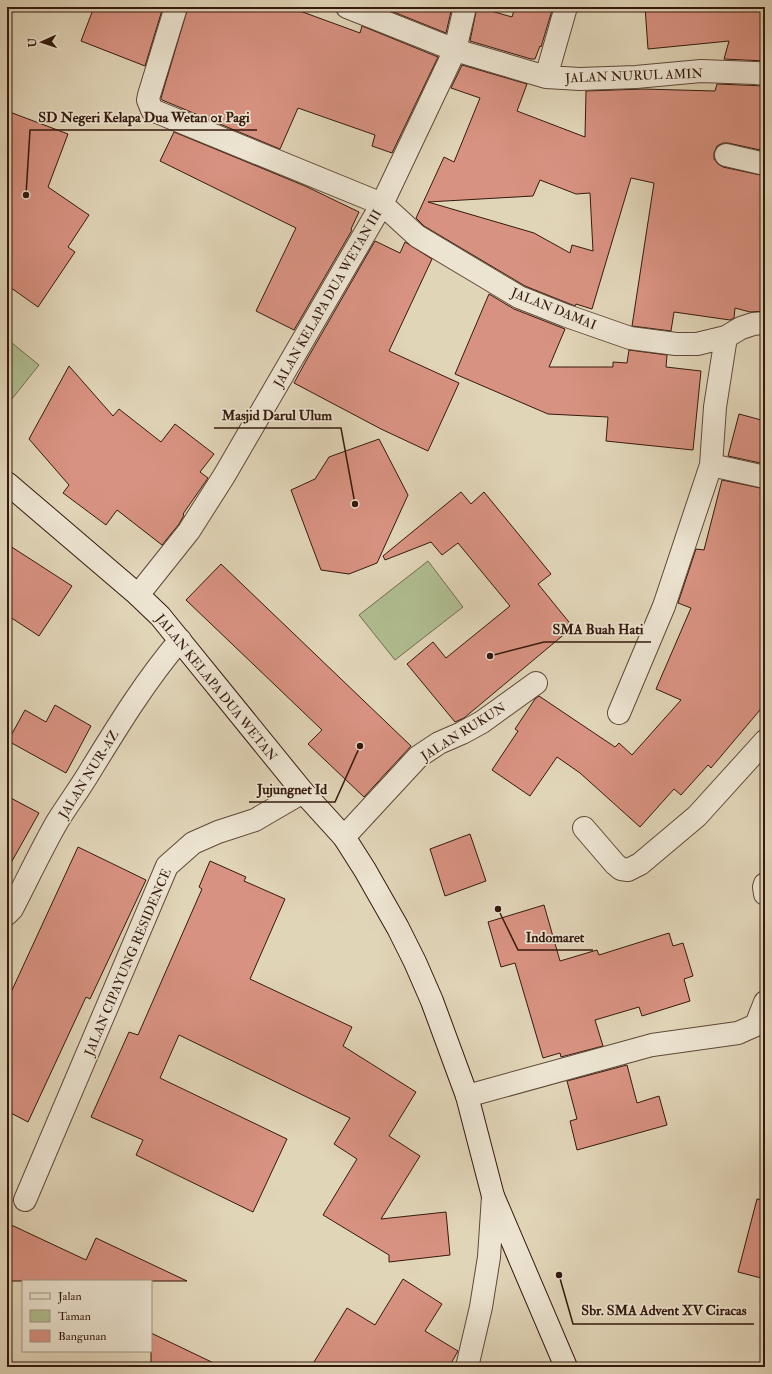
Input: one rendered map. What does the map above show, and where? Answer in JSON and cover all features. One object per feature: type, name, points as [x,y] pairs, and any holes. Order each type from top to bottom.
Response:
[{"type":"street","points":[[176,7],[149,95],[148,100],[152,110],[382,204]]},
{"type":"street","name":"JALAN NURUL AMIN","points":[[347,7],[455,50],[546,77],[580,79],[629,77],[701,71],[765,74]]},
{"type":"street","name":"JALAN KELAPA DUA WETAN III","points":[[138,595],[189,531],[224,476],[382,204],[455,50],[465,7]]},
{"type":"street","points":[[546,77],[566,7]]},
{"type":"street","points":[[726,154],[765,164]]},
{"type":"street","name":"JALAN DAMAI","points":[[382,204],[417,236],[519,297],[630,338],[676,344],[697,344],[726,337],[753,324],[765,323]]},
{"type":"street","points":[[619,712],[664,606],[711,465],[715,407],[726,337]]},
{"type":"street","points":[[711,465],[765,477]]},
{"type":"street","name":"JALAN KELAPA DUA WETAN","points":[[7,483],[138,595],[160,616],[303,792],[344,836],[365,870],[415,962],[432,1001],[467,1096],[493,1196],[566,1367]]},
{"type":"street","name":"JALAN NUR-AZ","points":[[7,914],[12,909],[58,822],[121,720],[166,656],[180,640]]},
{"type":"street","name":"JALAN RUKUN","points":[[344,836],[418,757],[439,743],[482,722],[536,683]]},
{"type":"street","points":[[584,828],[615,864],[621,869],[628,870],[640,864],[698,816],[765,740]]},
{"type":"street","name":"JALAN CIPAYUNG RESIDENCE","points":[[25,1200],[167,866],[193,843],[218,832],[255,820],[303,792]]},
{"type":"street","points":[[765,884],[765,894]]},
{"type":"street","points":[[467,1096],[652,1044],[738,1033],[756,1025],[765,1002]]},
{"type":"street","points":[[467,1367],[481,1307],[489,1257],[493,1196]]},
{"type":"green space","points":[[7,339],[39,365],[7,405]]},
{"type":"green space","points":[[428,561],[463,607],[395,660],[359,615]]},
{"type":"building","points":[[94,7],[163,7],[145,66],[81,41]]},
{"type":"building","points":[[188,7],[289,7],[360,33],[362,26],[438,57],[392,153],[372,146],[375,135],[298,108],[280,149],[162,100],[161,98]]},
{"type":"building","points":[[381,7],[452,7],[446,33]]},
{"type":"building","points":[[477,7],[512,17],[515,7],[553,7],[541,47],[540,46],[535,59],[470,41]]},
{"type":"building","points":[[645,7],[765,7],[765,61],[724,59],[729,41],[648,49]]},
{"type":"building","points":[[462,65],[527,84],[517,111],[585,137],[586,91],[643,89],[715,91],[717,84],[765,86],[765,151],[723,143],[717,146],[714,153],[714,159],[723,167],[765,176],[765,311],[750,312],[735,308],[734,318],[730,320],[674,312],[671,331],[632,326],[654,183],[631,178],[592,309],[576,304],[575,306],[525,286],[424,226],[416,218],[444,157],[454,162],[480,98],[451,88]],"holes":[[[540,180],[576,194],[590,193],[593,251],[572,245],[570,253],[534,233],[428,202],[533,196]]]},
{"type":"building","points":[[7,111],[68,134],[48,187],[89,215],[68,247],[75,252],[38,307],[7,285]]},
{"type":"building","points":[[174,132],[305,186],[359,212],[351,229],[352,230],[294,330],[256,311],[296,228],[160,161]]},
{"type":"building","points":[[375,241],[400,253],[405,242],[432,259],[389,351],[459,383],[428,451],[381,429],[294,383]]},
{"type":"building","points":[[489,294],[514,309],[565,329],[549,367],[613,367],[613,362],[627,363],[629,350],[667,355],[666,367],[701,371],[693,450],[606,441],[608,417],[548,414],[455,374]]},
{"type":"building","points":[[69,366],[113,416],[119,409],[161,442],[175,424],[214,454],[200,472],[208,478],[183,514],[184,515],[179,524],[162,545],[117,510],[106,525],[63,493],[69,485],[29,439]]},
{"type":"building","points":[[739,414],[765,421],[765,464],[728,456]]},
{"type":"building","points":[[379,439],[408,495],[377,563],[349,574],[321,570],[291,490],[315,479],[329,457]]},
{"type":"building","points":[[722,480],[765,489],[765,704],[711,768],[708,765],[681,795],[674,789],[640,827],[580,773],[557,757],[530,796],[492,770],[518,731],[515,729],[535,699],[539,696],[615,747],[619,743],[632,755],[681,700],[656,689],[691,608],[678,603],[696,549],[704,550]]},
{"type":"building","points":[[461,492],[471,504],[484,492],[551,574],[538,584],[573,627],[464,718],[455,722],[407,664],[433,642],[446,658],[510,606],[458,543],[442,555],[431,542],[385,560],[383,556]]},
{"type":"building","points":[[7,544],[72,586],[39,636],[7,615]]},
{"type":"building","points":[[221,564],[411,746],[364,797],[308,744],[322,730],[186,600]]},
{"type":"building","points":[[55,705],[91,726],[66,773],[8,741],[25,710],[46,722]]},
{"type":"building","points":[[7,796],[39,813],[7,870]]},
{"type":"building","points":[[470,834],[486,881],[445,896],[430,849]]},
{"type":"building","points":[[78,847],[146,880],[90,999],[86,997],[28,1122],[7,1111],[7,1001]]},
{"type":"building","points":[[210,861],[246,877],[244,881],[285,899],[250,979],[352,1027],[343,1046],[416,1092],[389,1136],[420,1156],[381,1219],[446,1212],[450,1255],[389,1262],[389,1255],[323,1215],[357,1159],[334,1144],[350,1118],[179,1035],[160,1078],[287,1139],[253,1212],[136,1155],[143,1140],[91,1117],[129,1032],[138,1035],[202,889],[199,887]]},
{"type":"building","points":[[544,905],[560,961],[597,950],[599,955],[669,933],[673,946],[683,943],[693,976],[684,979],[690,1001],[642,1016],[639,1007],[595,1020],[603,1046],[561,1057],[560,1053],[543,1058],[515,963],[501,967],[488,922]]},
{"type":"building","points":[[627,1065],[637,1103],[659,1096],[667,1125],[577,1150],[570,1121],[577,1119],[567,1081]]},
{"type":"building","points":[[757,1199],[765,1200],[765,1279],[738,1272]]},
{"type":"building","points":[[7,1223],[86,1260],[96,1238],[187,1281],[22,1280],[7,1281]]},
{"type":"building","points":[[403,1279],[442,1304],[425,1331],[458,1351],[449,1367],[311,1367],[347,1308],[375,1325]]},
{"type":"building","points":[[152,1333],[222,1367],[151,1367]]},
{"type":"place","name":"SD Negeri Kelapa Dua Wetan 01 Pagi","points":[[26,195]]},
{"type":"place","name":"Masjid Darul Ulum","points":[[355,504]]},
{"type":"place","name":"SMA Buah Hati","points":[[490,656]]},
{"type":"place","name":"Jujungnet Id","points":[[360,746]]},
{"type":"place","name":"Indomaret","points":[[498,909]]},
{"type":"place","name":"Sbr. SMA Advent XV Ciracas","points":[[559,1275]]}]
